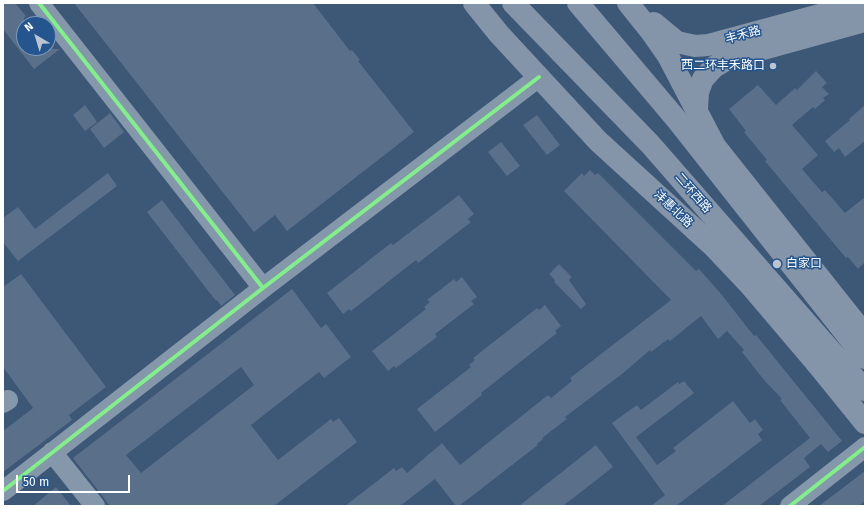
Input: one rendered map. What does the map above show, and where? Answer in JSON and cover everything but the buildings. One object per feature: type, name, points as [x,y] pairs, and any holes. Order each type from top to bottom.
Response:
[{"type":"highway","points":[[578,3],[677,120],[865,358]]},
{"type":"highway","name":"二环西路","points":[[516,7],[650,144],[865,390]]},
{"type":"highway","points":[[677,120],[715,146]]},
{"type":"highway","points":[[738,244],[817,364]]},
{"type":"main road","name":"沣惠北路","points":[[474,3],[499,34],[598,141],[712,245],[749,284],[865,423]]},
{"type":"main road","name":"丰禾路","points":[[630,5],[677,42],[695,46],[708,45],[864,3]]},
{"type":"main road","points":[[630,5],[668,56],[715,146],[865,335]]},
{"type":"main road","name":"丰禾路","points":[[696,110],[698,92],[703,79],[714,67],[724,61],[865,21]]},
{"type":"street","points":[[39,3],[263,288]]},
{"type":"street","points":[[3,491],[263,288],[539,77]]},
{"type":"street","points":[[790,506],[865,447]]},
{"type":"street","points":[[52,452],[94,506]]},
{"type":"cycle path","points":[[39,3],[263,288],[539,77]]},
{"type":"cycle path","points":[[3,491],[263,288]]},
{"type":"cycle path","points":[[790,506],[865,447]]},
{"type":"place","name":"西二环丰禾路口","points":[[773,66]]},
{"type":"place","name":"白家口","points":[[777,264]]}]
